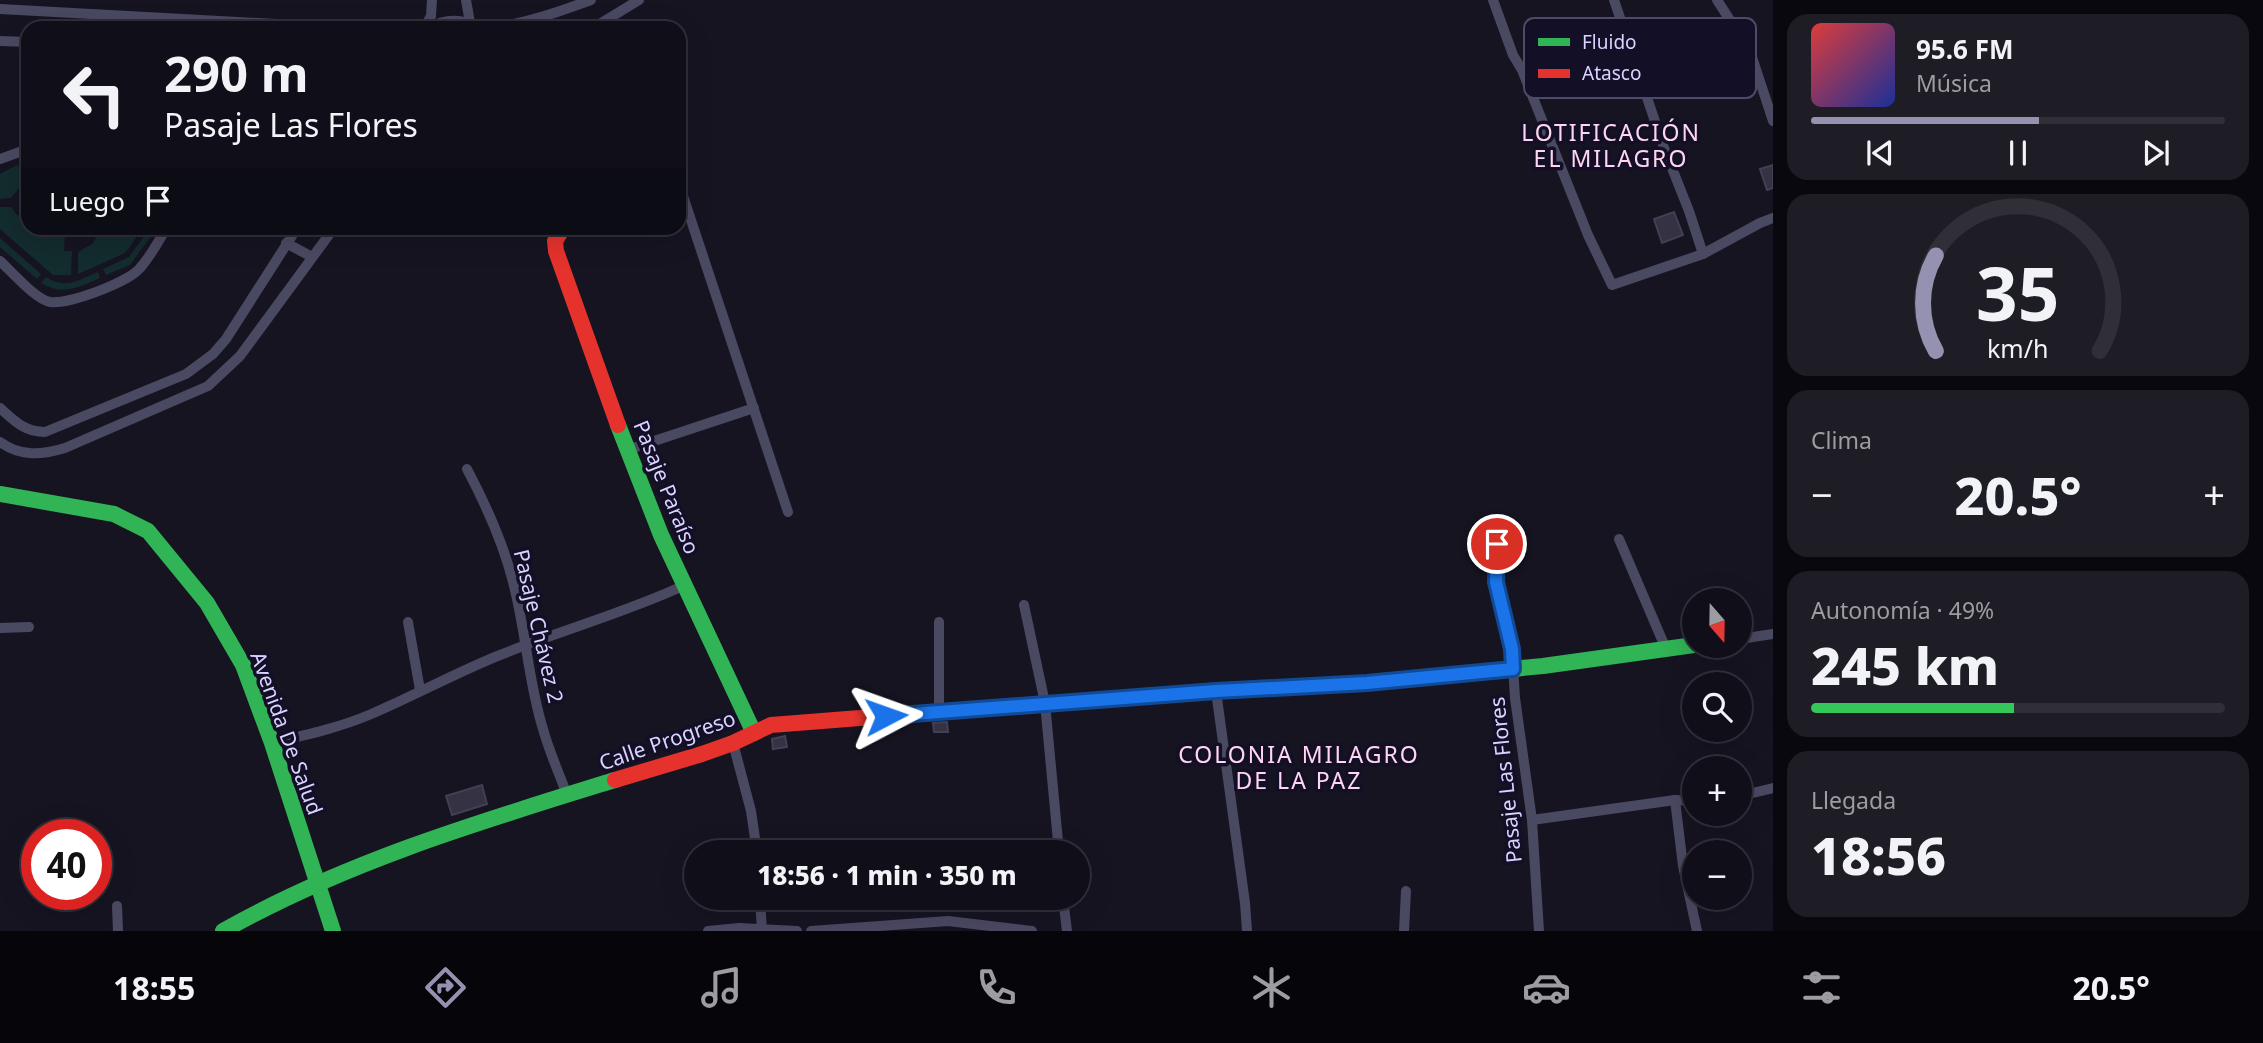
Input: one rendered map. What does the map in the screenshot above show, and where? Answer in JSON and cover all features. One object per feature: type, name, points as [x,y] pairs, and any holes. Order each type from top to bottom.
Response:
[{"type":"street","points":[[429,21],[432,0]]},
{"type":"street","points":[[466,0],[474,21]]},
{"type":"street","points":[[529,21],[591,0]]},
{"type":"street","points":[[604,21],[639,0]]},
{"type":"street","points":[[1493,0],[1513,55],[1524,75]]},
{"type":"street","points":[[1614,0],[1620,18]]},
{"type":"street","points":[[1717,0],[1729,18]]},
{"type":"street","points":[[0,9],[196,21]]},
{"type":"street","points":[[0,41],[21,42]]},
{"type":"street","points":[[1756,69],[1773,121]]},
{"type":"street","points":[[1533,98],[1588,235],[1612,285],[1703,254],[1773,218]]},
{"type":"street","points":[[1647,98],[1703,254]]},
{"type":"street","points":[[0,159],[21,152]]},
{"type":"street","points":[[686,205],[788,512]]},
{"type":"street","points":[[0,261],[39,297],[51,302],[70,301],[131,276],[140,269],[162,235]]},
{"type":"street","points":[[0,408],[32,432],[45,432],[186,374],[213,354],[226,339],[292,235]]},
{"type":"street","points":[[0,442],[33,455],[48,453],[202,389],[240,356],[329,235]]},
{"type":"street","name":"Pasaje Paraíso","points":[[559,235],[555,242],[556,251],[626,450],[662,538],[754,733]]},
{"type":"street","points":[[286,243],[312,257]]},
{"type":"street","points":[[118,402],[128,421]]},
{"type":"street","points":[[626,450],[754,408]]},
{"type":"street","name":"Pasaje Chávez 2","points":[[467,468],[502,545],[513,583],[543,730],[567,795]]},
{"type":"street","name":"Avenida De Salud","points":[[0,494],[114,514],[148,531],[207,603],[243,665],[272,743],[333,931]]},
{"type":"street","points":[[1619,539],[1666,649]]},
{"type":"street","name":"Pasaje Las Flores","points":[[1497,544],[1496,582],[1512,649],[1515,698],[1532,820],[1539,931]]},
{"type":"street","points":[[272,743],[319,732],[368,715],[453,674],[685,585]]},
{"type":"street","points":[[1024,604],[1045,703],[1058,840]]},
{"type":"street","points":[[408,622],[420,690]]},
{"type":"street","points":[[939,622],[939,711]]},
{"type":"street","points":[[0,628],[29,627]]},
{"type":"street","points":[[1752,637],[1773,634]]},
{"type":"street","name":"Calle Progreso","points":[[223,931],[254,912],[378,859],[567,795],[733,743],[771,725],[1216,691],[1310,688],[1513,669],[1682,647]]},
{"type":"street","points":[[1216,691],[1247,931]]},
{"type":"street","points":[[733,743],[751,811],[755,840]]},
{"type":"street","points":[[1752,793],[1773,788]]},
{"type":"street","points":[[1675,800],[1683,866],[1697,931]]},
{"type":"street","points":[[1532,820],[1682,800]]},
{"type":"street","points":[[1404,931],[1406,891]]},
{"type":"street","points":[[117,906],[118,931]]},
{"type":"street","points":[[761,910],[762,930]]},
{"type":"street","points":[[1064,910],[1067,931]]},
{"type":"street","points":[[811,931],[948,921],[1032,931]]},
{"type":"street","points":[[708,931],[738,928],[797,931]]},
{"type":"green space","points":[[21,165],[21,188],[11,198],[0,199],[0,174]]},
{"type":"green space","points":[[0,207],[11,207],[21,216],[21,235],[65,235],[64,251],[72,251],[71,275],[53,275],[0,229]]},
{"type":"green space","points":[[98,235],[137,235],[123,254],[78,274],[78,252],[92,244]]},
{"type":"green space","points":[[145,235],[152,235],[130,265],[106,275],[103,269],[129,257]]},
{"type":"green space","points":[[0,238],[41,274],[37,279],[0,247]]},
{"type":"green space","points":[[98,272],[100,278],[71,289],[56,289],[41,283],[46,277],[66,283]]},
{"type":"building","points":[[1773,165],[1773,188],[1767,190],[1760,169]]},
{"type":"building","points":[[1674,212],[1683,235],[1662,243],[1654,219]]},
{"type":"building","points":[[947,722],[948,732],[934,732],[933,723]]},
{"type":"building","points":[[785,736],[787,747],[773,749],[772,739]]},
{"type":"building","points":[[482,785],[487,804],[452,815],[446,796]]},
{"type":"traffic: fast","points":[[618,425],[661,535],[754,733]]},
{"type":"traffic: fast","points":[[0,494],[114,514],[148,531],[207,603],[243,665],[272,743],[333,931]]},
{"type":"traffic: fast","points":[[949,711],[1216,691],[1367,683],[1543,666],[1682,647]]},
{"type":"traffic: fast","points":[[223,931],[317,884],[415,845],[615,780]]},
{"type":"traffic: jam","points":[[559,235],[555,241],[556,251],[618,425]]},
{"type":"traffic: jam","points":[[615,780],[702,754],[771,725],[949,711]]},
{"type":"district","name":"LOTIFICACIÓN EL MILAGRO","points":[[1611,145]]},
{"type":"district","name":"COLONIA MILAGRO DE LA PAZ","points":[[1299,767]]},
{"type":"route","points":[[886,716],[1216,691],[1310,688],[1513,669],[1512,649],[1496,582],[1497,544]]}]
